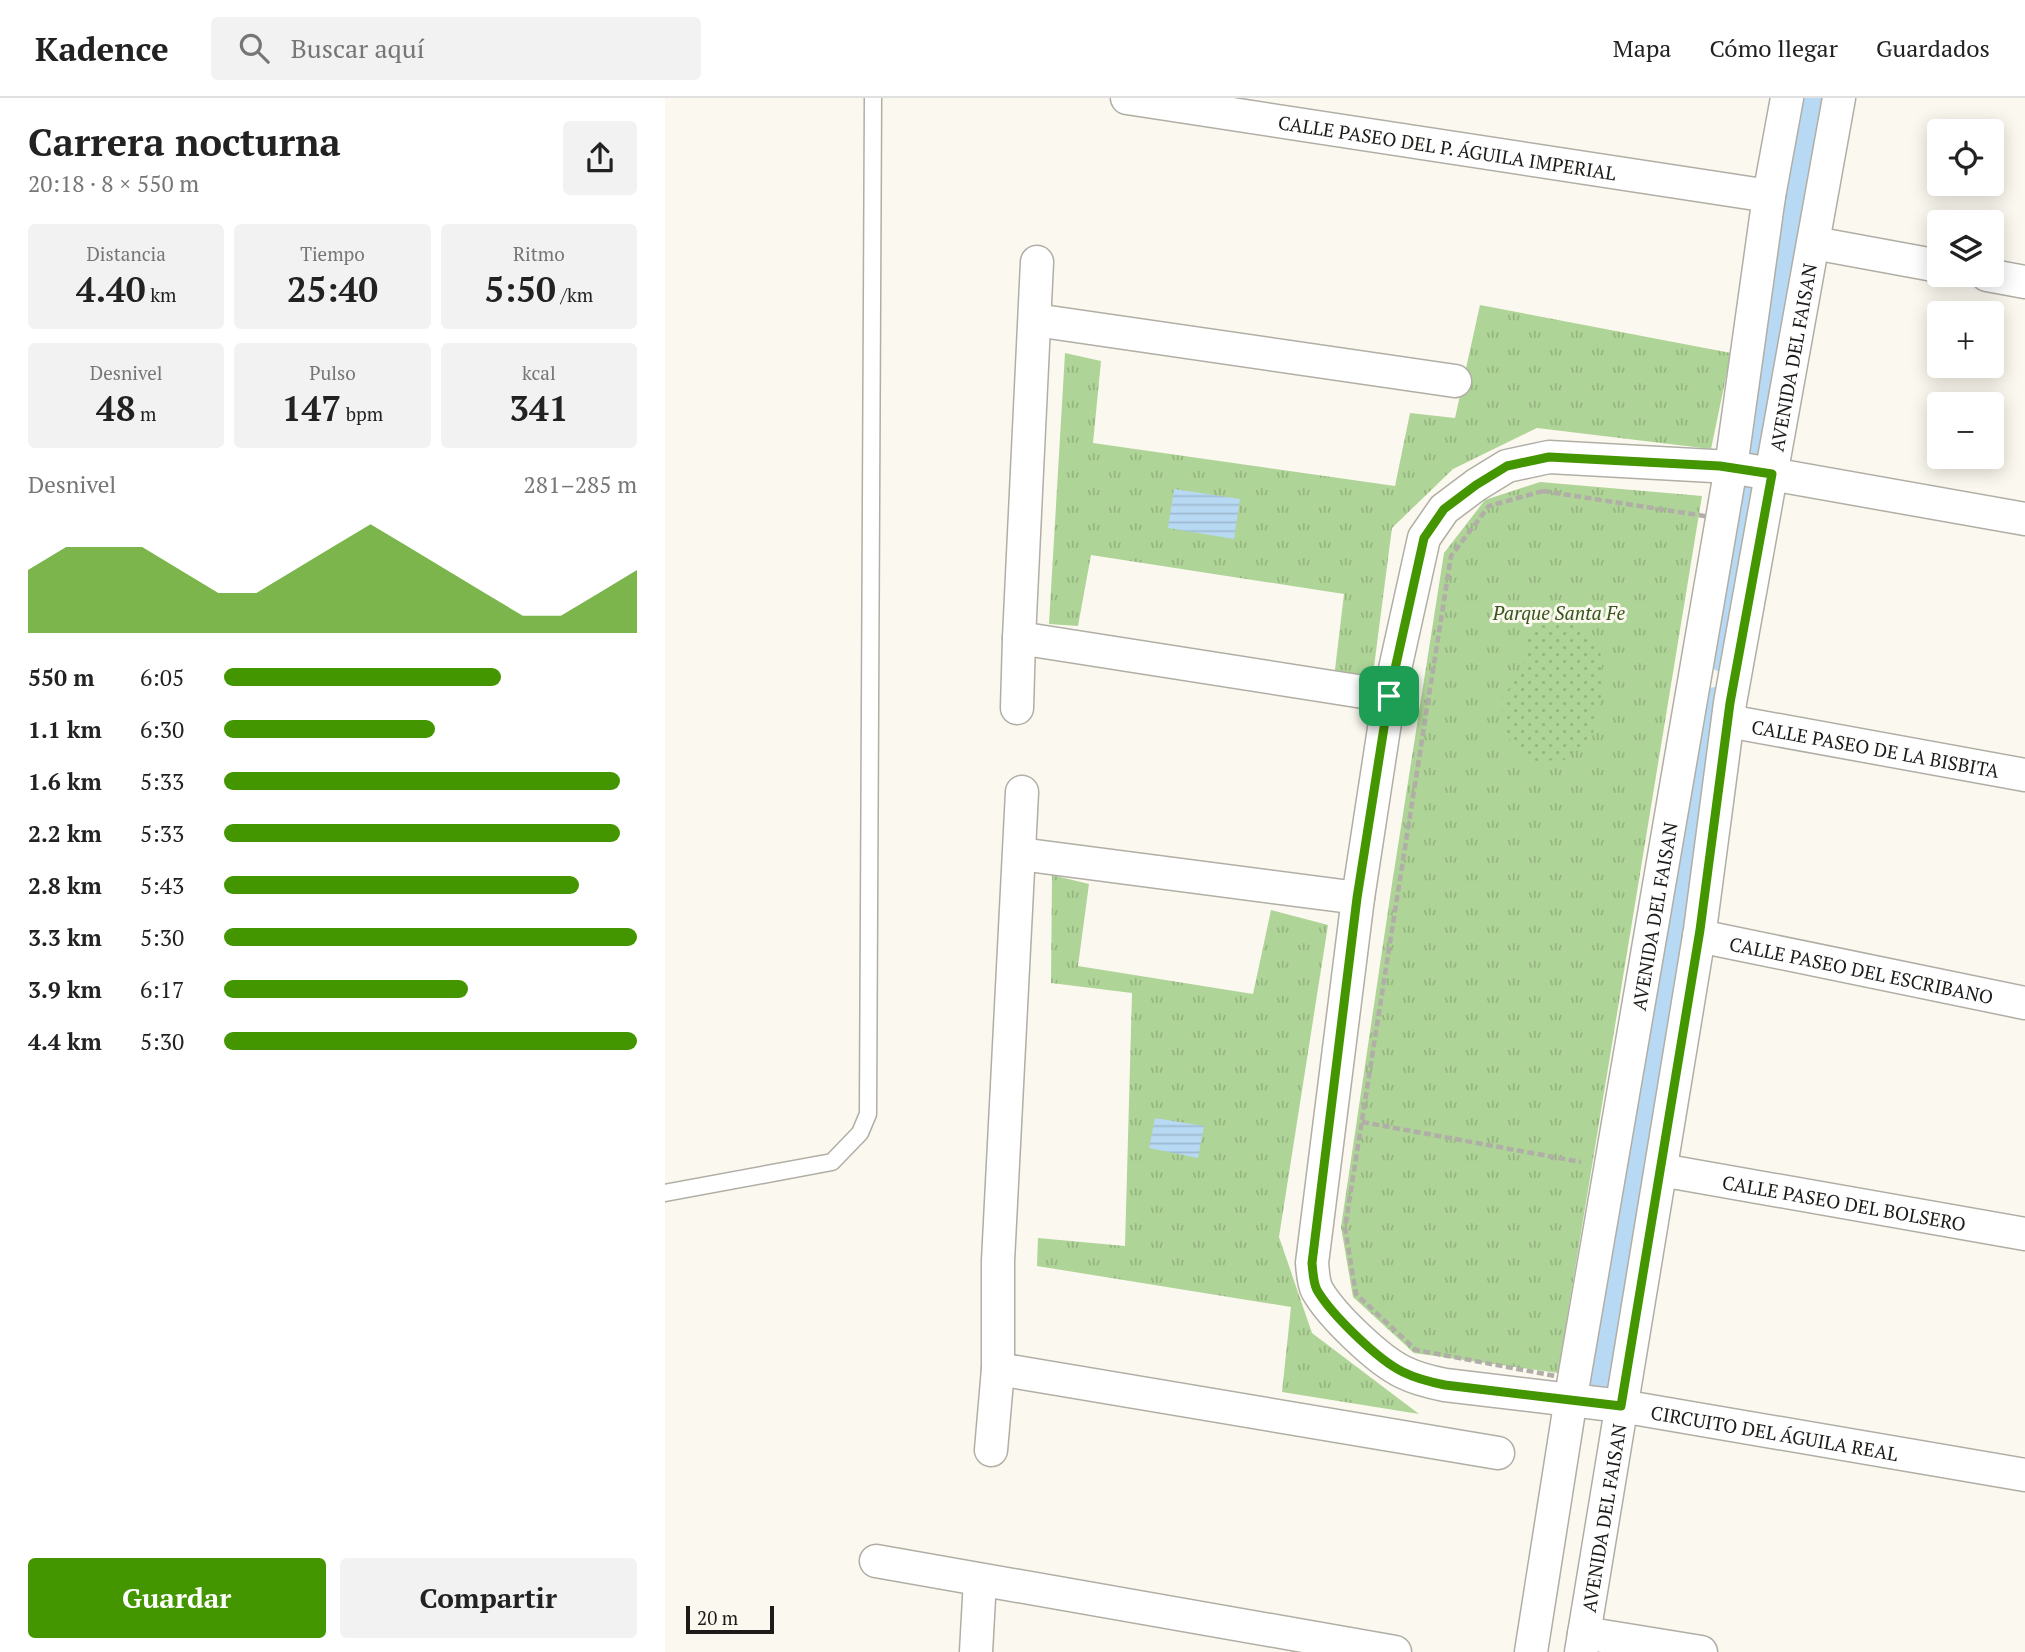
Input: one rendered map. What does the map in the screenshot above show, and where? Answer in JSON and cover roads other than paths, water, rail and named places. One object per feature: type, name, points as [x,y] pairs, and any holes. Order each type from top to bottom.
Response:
[{"type":"street","name":"CALLE PASEO DEL P. ÁGUILA IMPERIAL","points":[[1126,98],[1769,195]]},
{"type":"street","name":"AVENIDA DEL FAISAN","points":[[1531,1652],[1571,1400],[1731,467],[1769,195],[1787,98]]},
{"type":"street","name":"AVENIDA DEL FAISAN","points":[[1582,1643],[1699,936],[1728,721],[1839,98]]},
{"type":"street","points":[[1814,243],[1927,264]]},
{"type":"street","points":[[1017,708],[1037,262]]},
{"type":"street","points":[[2004,278],[2025,282]]},
{"type":"street","points":[[1035,320],[1455,381]]},
{"type":"street","name":"CIRCUITO DEL ÁGUILA REAL","points":[[2025,519],[1731,467],[1549,457],[1507,466],[1444,509],[1424,538],[1389,696],[1357,898],[1312,1263],[1316,1288],[1331,1309],[1365,1344],[1400,1371],[1422,1380],[1621,1406],[2025,1475]]},
{"type":"street","points":[[1019,638],[1389,696]]},
{"type":"street","name":"CALLE PASEO DE LA BISBITA","points":[[1728,721],[2025,775]]},
{"type":"street","points":[[991,1450],[998,1369],[998,1261],[1022,792]]},
{"type":"street","points":[[1020,853],[1357,898]]},
{"type":"street","name":"CALLE PASEO DEL ESCRIBANO","points":[[1699,936],[2025,1003]]},
{"type":"street","name":"CALLE PASEO DEL BOLSERO","points":[[1661,1170],[2025,1234]]},
{"type":"street","points":[[998,1369],[1498,1453]]},
{"type":"street","points":[[876,1561],[1395,1652]]},
{"type":"street","points":[[976,1652],[980,1580]]},
{"type":"street","points":[[1582,1643],[1701,1652]]},
{"type":"lane","points":[[665,1193],[832,1162],[860,1133],[868,1114],[873,98]]},
{"type":"water","points":[[1174,489],[1240,499],[1234,539],[1168,528]]},
{"type":"water","points":[[1155,1118],[1204,1126],[1198,1158],[1149,1148]]},
{"type":"waterway","points":[[1757,447],[1815,98]]},
{"type":"waterway","points":[[1723,656],[1750,495]]},
{"type":"waterway","points":[[1604,1380],[1715,703]]},
{"type":"park label","name":"Parque Santa Fe","points":[[1559,612]]}]
